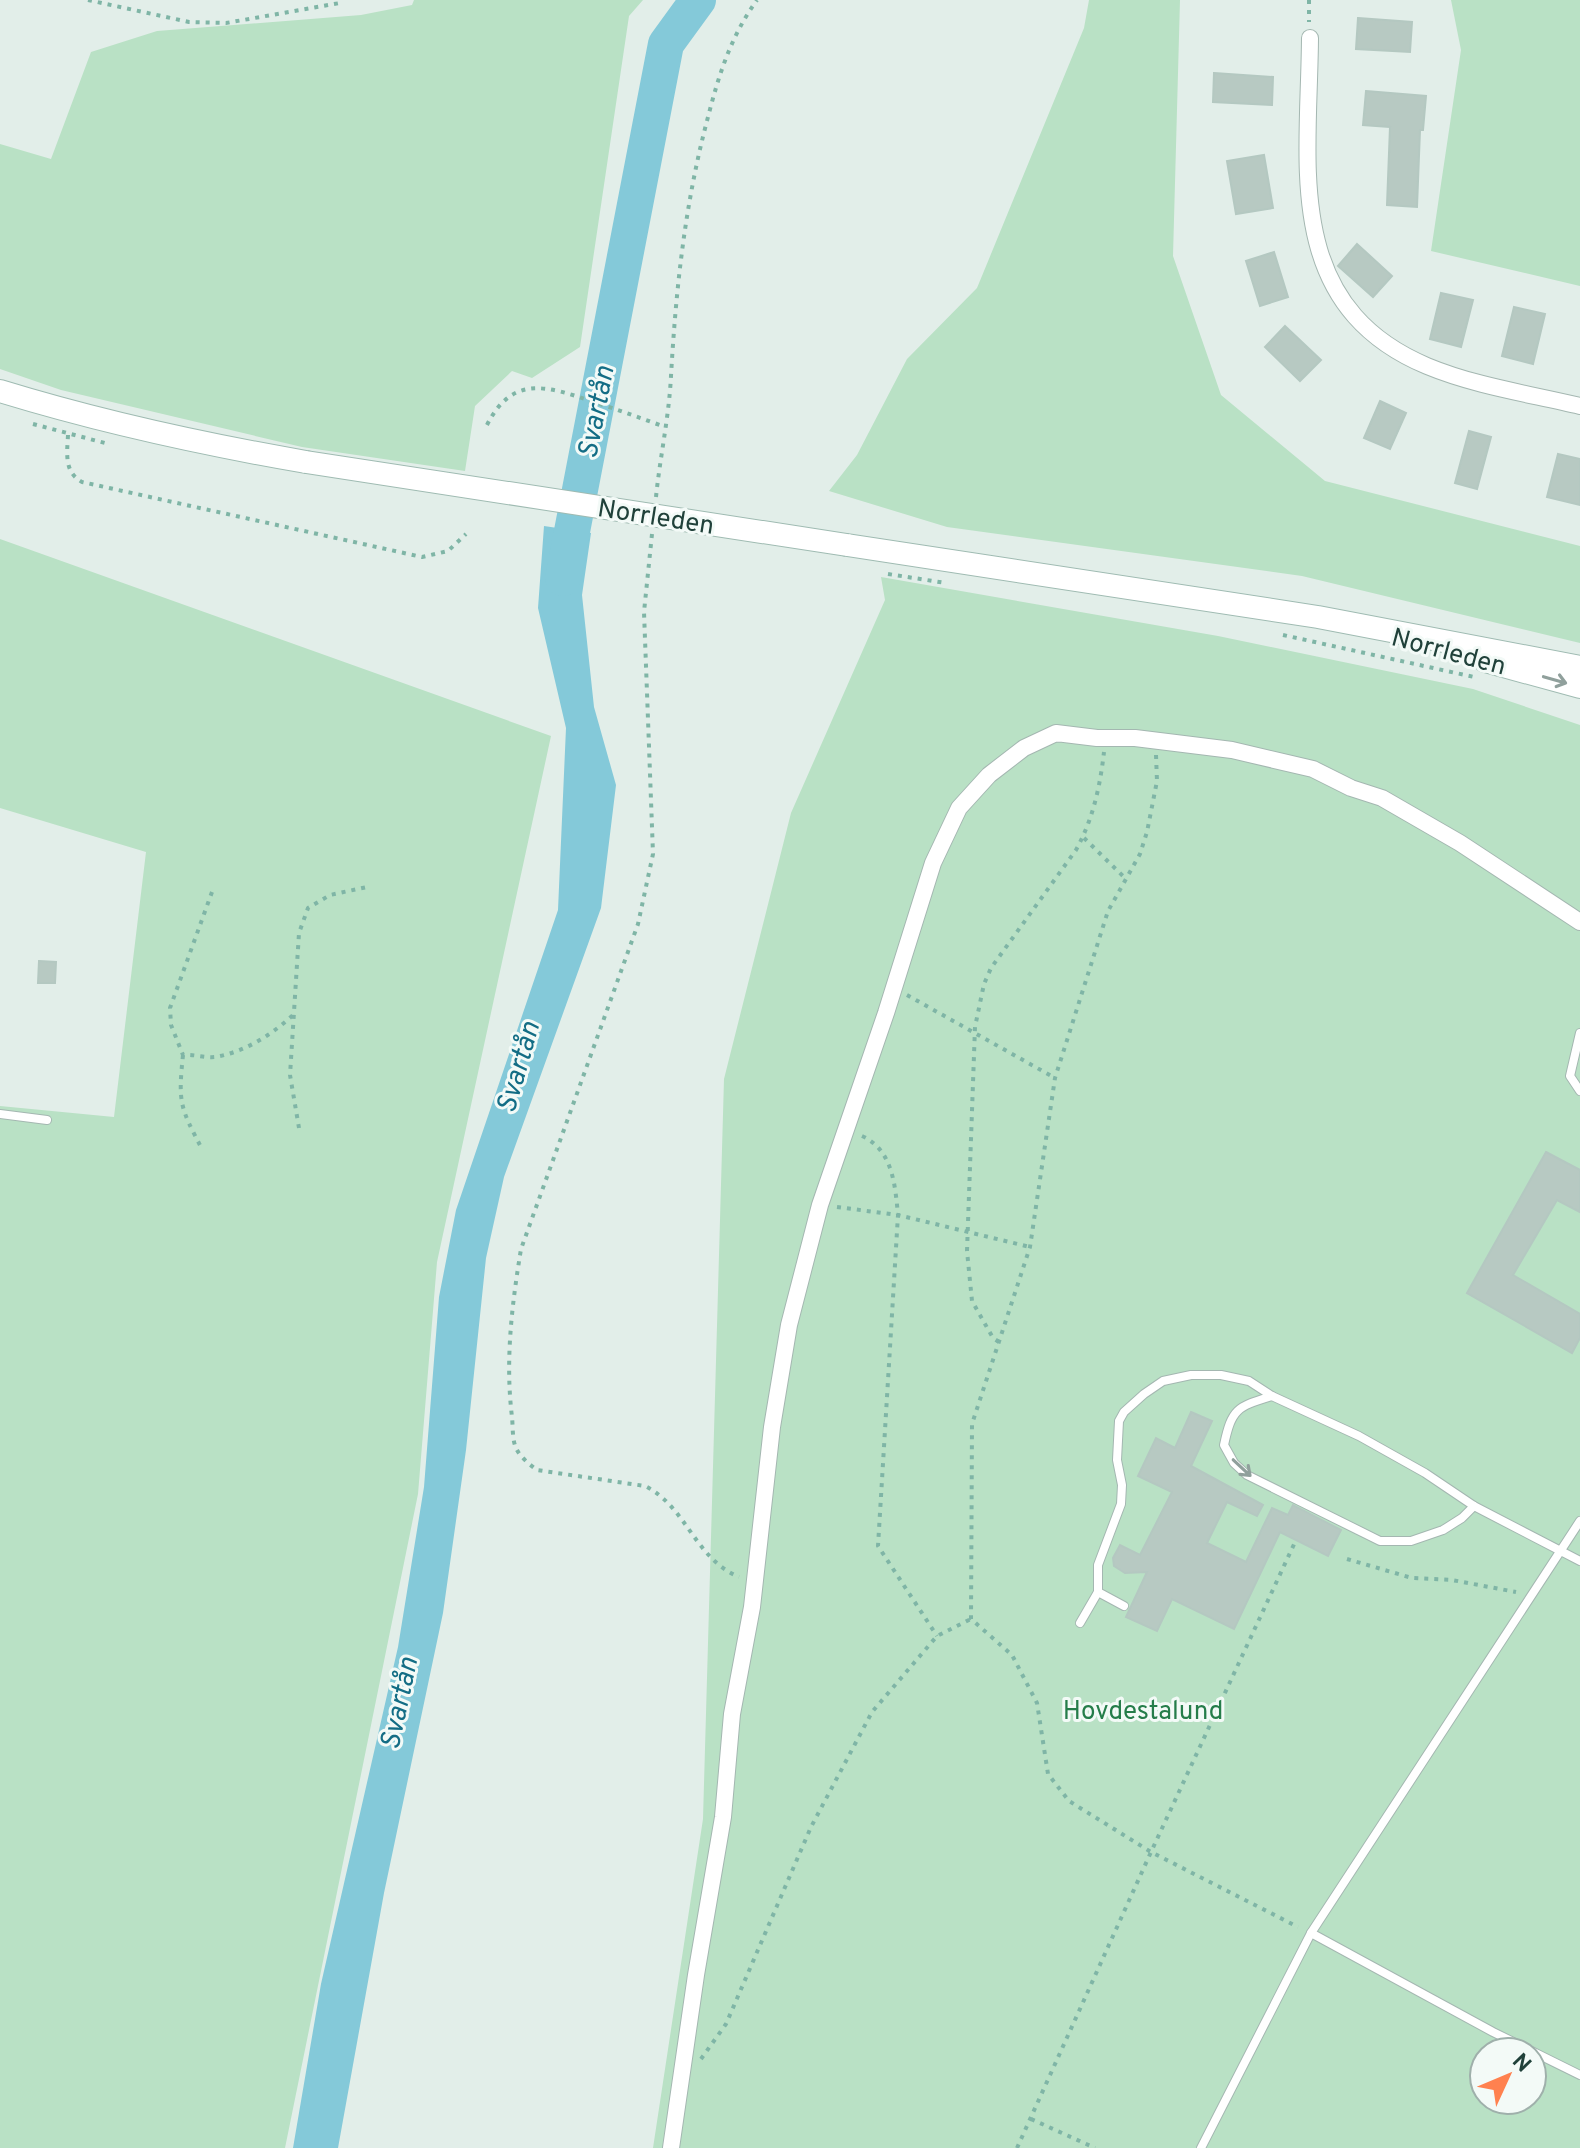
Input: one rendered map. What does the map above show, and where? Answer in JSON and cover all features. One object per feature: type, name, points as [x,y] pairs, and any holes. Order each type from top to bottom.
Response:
[{"type":"main road","name":"Norrleden","points":[[0,391],[150,432],[306,462],[1318,617],[1580,667]]},
{"type":"main road","name":"Norrleden","points":[[1318,617],[1580,687]]},
{"type":"street","points":[[1310,38],[1310,205],[1321,260],[1338,296],[1351,313],[1375,334],[1400,353],[1430,367],[1580,406]]},
{"type":"street","points":[[671,2148],[723,1817],[732,1714],[756,1585],[772,1427],[789,1325],[820,1205],[933,863],[959,808],[989,775],[1024,748],[1056,733],[1232,750],[1313,769],[1351,788],[1382,798],[1460,843],[1580,922]]},
{"type":"lane","points":[[1580,1033],[1570,1076],[1580,1091]]},
{"type":"lane","points":[[0,1114],[47,1120]]},
{"type":"lane","points":[[1080,1623],[1098,1592],[1098,1565],[1121,1504],[1122,1485],[1117,1460],[1119,1421],[1124,1412],[1163,1381],[1191,1375],[1221,1375],[1249,1381],[1272,1396],[1359,1436],[1425,1473],[1474,1506],[1580,1561]]},
{"type":"lane","points":[[1272,1396],[1247,1404],[1230,1419],[1224,1445],[1234,1463],[1247,1475],[1380,1541],[1411,1541],[1443,1530],[1474,1506]]},
{"type":"lane","points":[[1201,2148],[1311,1933],[1580,1521]]},
{"type":"lane","points":[[1098,1592],[1124,1606]]},
{"type":"lane","points":[[1311,1933],[1493,2032],[1580,2075]]},
{"type":"path","points":[[88,0],[189,22],[226,23],[340,3]]},
{"type":"path","points":[[655,509],[680,256],[696,160],[721,66],[734,37],[757,0]]},
{"type":"path","points":[[487,425],[495,409],[516,394],[548,387],[665,427]]},
{"type":"path","points":[[68,435],[69,470],[82,482],[422,557],[448,551],[466,534]]},
{"type":"path","points":[[653,524],[644,612],[653,854],[638,924],[521,1249],[513,1301],[510,1397],[516,1447],[525,1461],[537,1470],[645,1486],[659,1494],[706,1555],[722,1570],[756,1585]]},
{"type":"path","points":[[878,570],[892,575],[955,584]]},
{"type":"path","points":[[1271,632],[1331,643],[1476,678]]},
{"type":"path","points":[[999,1342],[993,1338],[972,1301],[967,1231],[973,1130],[974,1033],[984,984],[991,968],[1083,837],[1092,817],[1105,738]]},
{"type":"path","points":[[1155,741],[1157,781],[1153,807],[1140,854],[1108,911],[1055,1078],[1030,1247],[972,1424],[971,1619],[1012,1655],[1037,1703],[1048,1774],[1069,1801],[1151,1852],[1311,1933]]},
{"type":"path","points":[[1083,837],[1125,878]]},
{"type":"path","points":[[299,1128],[290,1075],[299,933],[308,908],[330,895],[367,887]]},
{"type":"path","points":[[202,1149],[182,1111],[179,1093],[183,1055],[171,1025],[170,1008],[212,892]]},
{"type":"path","points":[[894,988],[1055,1078]]},
{"type":"path","points":[[183,1055],[213,1057],[245,1047],[275,1032],[294,1014]]},
{"type":"path","points":[[845,1129],[873,1141],[894,1172],[898,1215],[878,1546],[937,1636]]},
{"type":"path","points":[[820,1205],[898,1215],[1030,1247]]},
{"type":"path","points":[[1017,2148],[1296,1540]]},
{"type":"path","points":[[1347,1559],[1412,1578],[1452,1580],[1530,1596]]},
{"type":"path","points":[[680,2077],[705,2056],[726,2024],[811,1827],[872,1712],[937,1636],[971,1619]]},
{"type":"path","points":[[1031,2119],[1095,2148]]},
{"type":"green space","points":[[414,0],[643,0],[629,16],[580,347],[532,378],[512,371],[475,406],[465,471],[302,447],[61,390],[0,369],[0,144],[51,159],[91,52],[157,31],[361,15],[412,5]]},
{"type":"green space","points":[[1089,0],[1180,0],[1173,256],[1221,395],[1325,481],[1580,546],[1580,643],[1302,576],[947,527],[829,491],[857,455],[907,359],[977,288],[1084,28]]},
{"type":"green space","points":[[1451,0],[1580,0],[1580,286],[1431,251],[1461,50]]},
{"type":"green space","points":[[0,539],[551,736],[437,1262],[418,1494],[285,2148],[0,2148],[0,1106],[114,1117],[146,852],[0,808]]},
{"type":"green space","name":"Hovdestalund","points":[[881,577],[1218,636],[1473,689],[1580,725],[1580,2148],[653,2148],[703,1819],[724,1079],[791,813],[885,600]]},
{"type":"water","points":[[544,526],[591,533],[582,595],[594,707],[616,785],[601,908],[504,1177],[486,1258],[466,1450],[443,1613],[384,1893],[338,2148],[293,2148],[321,1984],[398,1647],[424,1487],[439,1297],[456,1210],[558,910],[566,728],[538,608]]},
{"type":"building","points":[[1358,18],[1412,22],[1410,52],[1356,49]]},
{"type":"building","points":[[1214,73],[1273,77],[1272,105],[1213,102]]},
{"type":"building","points":[[1366,91],[1426,96],[1423,130],[1420,130],[1417,207],[1387,205],[1390,127],[1363,125]]},
{"type":"building","points":[[1264,155],[1273,208],[1236,214],[1227,161]]},
{"type":"building","points":[[1357,244],[1392,276],[1373,297],[1338,266]]},
{"type":"building","points":[[1274,252],[1288,297],[1260,306],[1246,261]]},
{"type":"building","points":[[1441,293],[1473,300],[1461,347],[1430,339]]},
{"type":"building","points":[[1514,307],[1545,314],[1533,364],[1502,356]]},
{"type":"building","points":[[1285,326],[1321,360],[1300,381],[1265,347]]},
{"type":"building","points":[[1380,401],[1406,413],[1390,449],[1364,438]]},
{"type":"building","points":[[1469,431],[1491,437],[1477,489],[1455,483]]},
{"type":"building","points":[[1558,454],[1580,459],[1580,505],[1547,497]]},
{"type":"building","points":[[39,961],[56,962],[55,983],[38,983]]},
{"type":"building","points":[[1546,1152],[1580,1170],[1580,1212],[1557,1200],[1513,1275],[1580,1314],[1580,1338],[1572,1353],[1467,1293]]},
{"type":"building","points":[[1191,1412],[1212,1421],[1191,1466],[1263,1505],[1257,1516],[1227,1502],[1207,1543],[1246,1562],[1272,1508],[1288,1515],[1293,1505],[1341,1530],[1328,1556],[1280,1532],[1234,1629],[1172,1599],[1157,1631],[1126,1617],[1147,1572],[1125,1573],[1114,1566],[1113,1558],[1120,1545],[1140,1555],[1172,1492],[1138,1476],[1156,1438],[1175,1448]]},
{"type":"waterway","name":"Svartån","points":[[563,578],[666,44],[698,0]]}]
